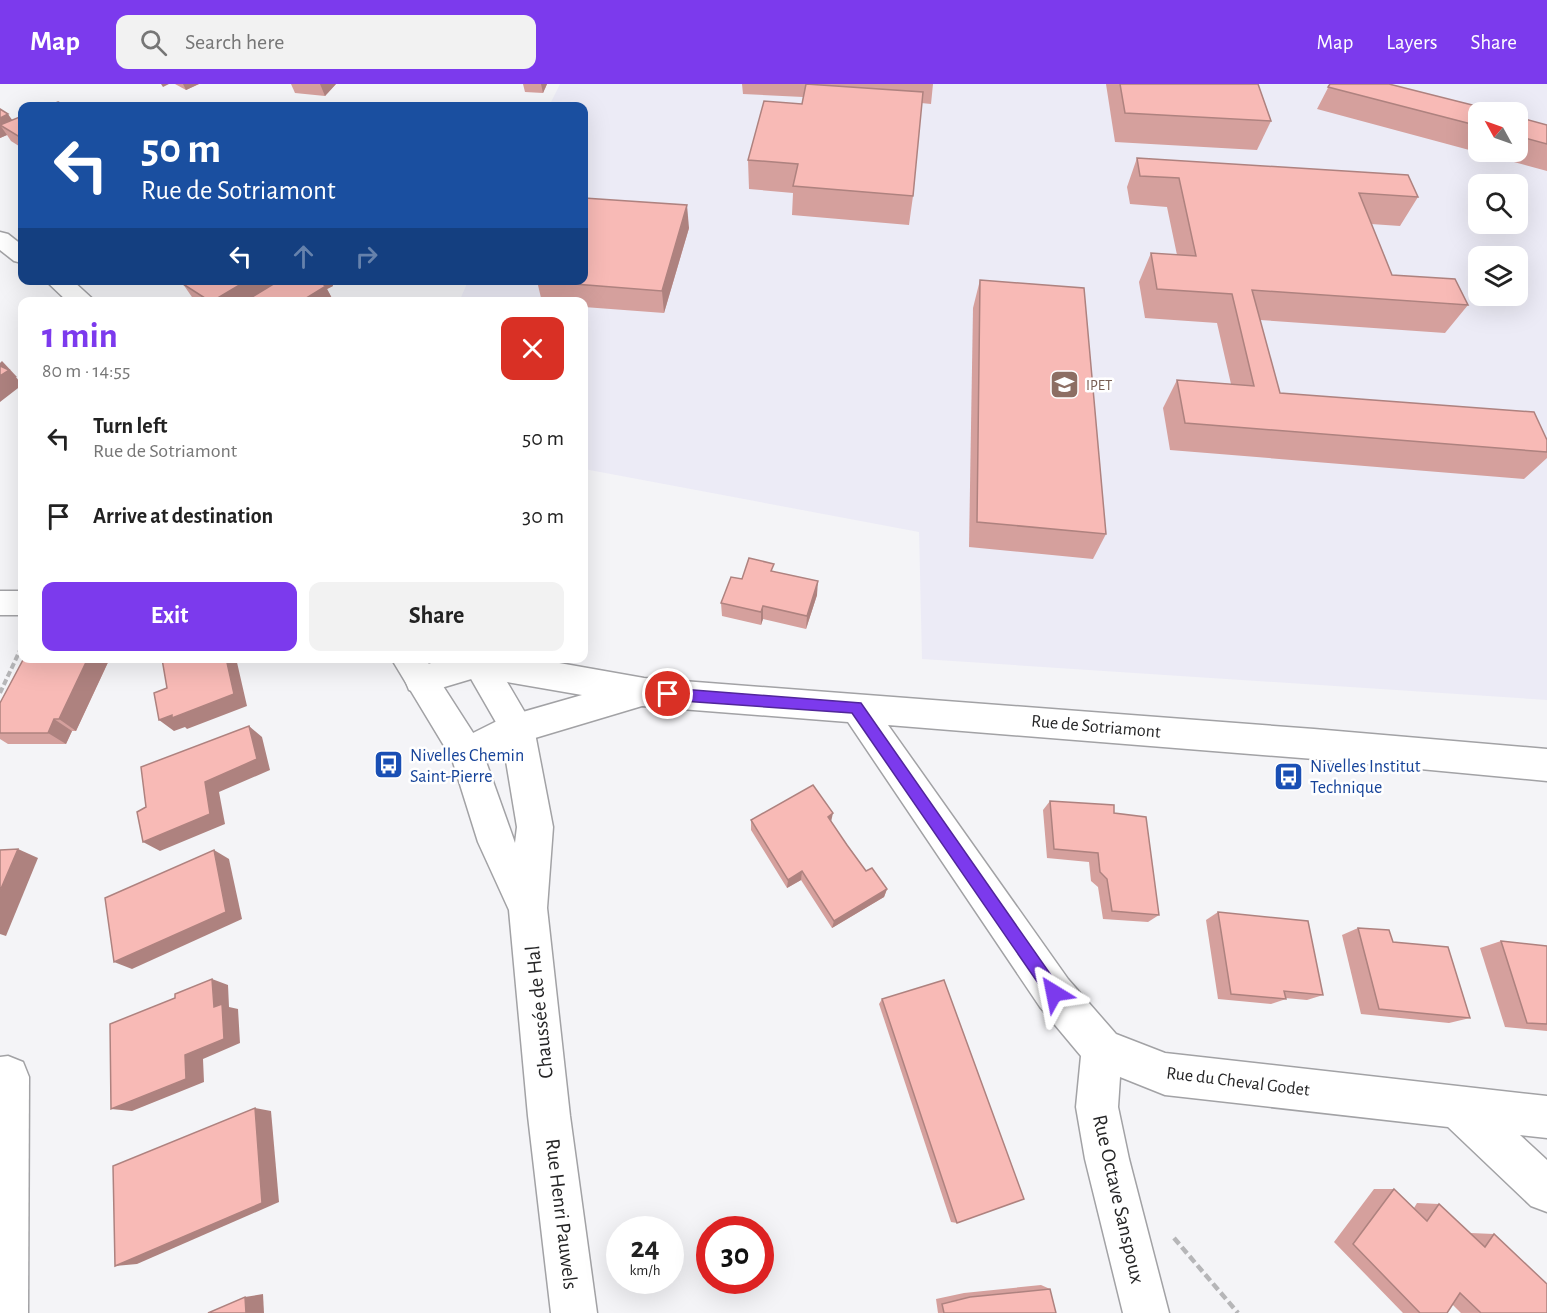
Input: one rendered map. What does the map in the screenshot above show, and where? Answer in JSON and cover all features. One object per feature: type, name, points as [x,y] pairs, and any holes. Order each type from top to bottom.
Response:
[{"type":"street","points":[[0,239],[18,252]]},
{"type":"street","points":[[62,285],[78,297]]},
{"type":"street","points":[[0,603],[18,603]]},
{"type":"street","name":"Rue de Sotriamont","points":[[414,670],[462,663]]},
{"type":"street","name":"Chaussée de Hal","points":[[477,663],[517,728],[535,827],[528,908],[549,1116]]},
{"type":"street","name":"Rue de Sotriamont","points":[[487,663],[644,692],[856,707],[1547,765]]},
{"type":"street","name":"Chaussée de Hal","points":[[414,670],[468,753],[496,842],[528,908]]},
{"type":"street","name":"Rue de Sotriamont","points":[[468,753],[517,728],[644,692]]},
{"type":"street","name":"Rue du Cheval Godet","points":[[856,707],[1054,993],[1102,1049],[1165,1074],[1547,1117]]},
{"type":"street","name":"Rue Octave Sanspoux","points":[[1102,1049],[1097,1107],[1107,1159],[1146,1313]]},
{"type":"street","points":[[0,1078],[8,1077],[5,1313]]},
{"type":"street","points":[[1459,1108],[1547,1190]]},
{"type":"street","name":"Rue Henri Pauwels","points":[[549,1116],[574,1313]]},
{"type":"path","points":[[0,693],[18,655]]},
{"type":"shaded area","name":"IPET","points":[[560,84],[1547,84],[1547,700],[922,659],[919,532],[588,470],[588,297],[461,297],[466,285],[588,285],[588,102],[551,102]]},
{"type":"building","points":[[806,84],[923,92],[913,196],[793,186],[798,164],[748,160],[764,101],[802,104]]},
{"type":"building","points":[[1120,84],[1258,84],[1271,121],[1125,113]]},
{"type":"building","points":[[1330,84],[1389,84],[1468,104],[1468,123],[1328,87]]},
{"type":"building","points":[[0,109],[8,114],[0,118]]},
{"type":"building","points":[[18,118],[18,136],[0,125]]},
{"type":"building","points":[[1528,120],[1547,125],[1547,144],[1528,139]]},
{"type":"building","points":[[1137,158],[1408,175],[1418,197],[1359,193],[1392,275],[1455,279],[1468,305],[1252,290],[1280,393],[1534,412],[1547,440],[1547,452],[1185,423],[1177,380],[1254,386],[1232,294],[1157,289],[1151,253],[1196,256],[1179,178],[1140,176]]},
{"type":"building","points":[[588,198],[687,205],[662,291],[587,285]]},
{"type":"building","points":[[980,280],[1084,288],[1106,534],[977,522]]},
{"type":"building","points":[[185,285],[240,285],[219,297],[203,297]]},
{"type":"building","points":[[272,285],[326,286],[308,297],[252,297]]},
{"type":"building","points":[[0,366],[9,370],[0,376]]},
{"type":"building","points":[[749,558],[774,564],[771,571],[818,581],[807,616],[763,606],[761,612],[721,603],[731,577],[742,579]]},
{"type":"building","points":[[21,663],[86,663],[59,719],[54,719],[48,733],[0,733],[0,703]]},
{"type":"building","points":[[163,663],[227,663],[234,694],[172,718],[172,715],[159,720],[154,693],[167,688]]},
{"type":"building","points":[[249,726],[257,759],[205,782],[210,814],[143,842],[137,812],[146,807],[141,767]]},
{"type":"building","points":[[813,785],[833,813],[828,817],[847,845],[866,871],[872,868],[887,889],[834,921],[802,871],[788,880],[751,820]]},
{"type":"building","points":[[1050,801],[1114,805],[1114,813],[1146,817],[1159,915],[1112,911],[1107,879],[1100,872],[1098,853],[1054,849]]},
{"type":"building","points":[[18,849],[0,891],[0,850]]},
{"type":"building","points":[[214,850],[226,912],[114,962],[105,898]]},
{"type":"building","points":[[1218,912],[1308,921],[1323,995],[1284,991],[1286,999],[1231,994]]},
{"type":"building","points":[[1358,928],[1389,930],[1393,942],[1448,947],[1470,1018],[1379,1009]]},
{"type":"building","points":[[1501,941],[1547,946],[1547,1024],[1527,1023]]},
{"type":"building","points":[[212,979],[214,1007],[222,1004],[224,1039],[185,1055],[186,1079],[111,1109],[110,1024],[175,998],[175,994]]},
{"type":"building","points":[[944,980],[1024,1199],[957,1223],[882,999]]},
{"type":"building","points":[[255,1108],[262,1203],[115,1266],[113,1166]]},
{"type":"building","points":[[1394,1189],[1427,1221],[1439,1204],[1485,1247],[1494,1234],[1547,1284],[1547,1313],[1481,1313],[1460,1293],[1447,1313],[1420,1313],[1353,1244]]},
{"type":"building","points":[[1050,1289],[1056,1313],[944,1313],[942,1304],[970,1297]]},
{"type":"building","points":[[245,1297],[246,1313],[208,1313]]},
{"type":"place","name":"IPET","points":[[1065,385]]},
{"type":"place","name":"Nivelles Chemin Saint-Pierre","points":[[389,765]]},
{"type":"place","name":"Nivelles Institut Technique","points":[[1289,776]]},
{"type":"route","points":[[668,694],[856,707],[1054,993]]}]
